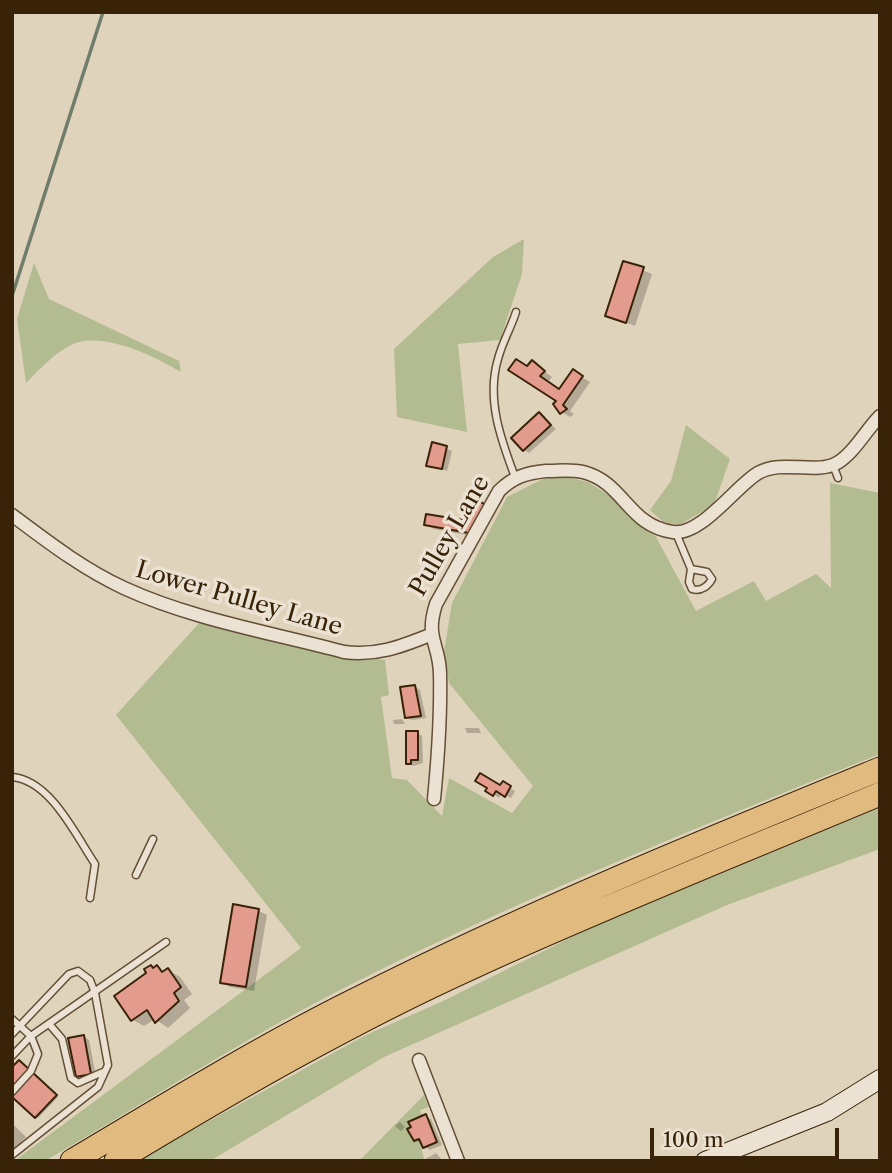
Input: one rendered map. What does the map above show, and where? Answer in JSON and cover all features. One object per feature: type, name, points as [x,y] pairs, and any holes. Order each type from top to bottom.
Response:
[{"type":"highway","points":[[72,1161],[183,1095],[342,1007],[478,939],[880,769]]},
{"type":"highway","points":[[116,1161],[358,1023],[473,967],[657,886],[880,794]]},
{"type":"street","points":[[676,533],[701,522],[759,472],[777,467],[833,465],[843,458],[880,416]]},
{"type":"street","name":"Pulley Lane","points":[[434,799],[440,671],[430,635],[430,622],[436,604],[499,491],[515,477],[535,472],[584,472],[614,489],[646,525],[676,533]]},
{"type":"street","name":"Lower Pulley Lane","points":[[12,515],[76,564],[125,589],[195,614],[344,652],[366,655],[388,652],[430,635]]},
{"type":"street","points":[[419,1060],[458,1161]]},
{"type":"street","points":[[705,1161],[827,1112],[880,1079]]},
{"type":"lane","points":[[515,477],[499,433],[494,393],[498,360],[516,312]]},
{"type":"lane","points":[[833,465],[838,478]]},
{"type":"lane","points":[[676,533],[691,569]]},
{"type":"lane","points":[[12,777],[26,778],[41,789],[95,864],[90,898]]},
{"type":"lane","points":[[136,875],[153,839]]},
{"type":"lane","points":[[12,1056],[31,1036],[166,942]]},
{"type":"lane","points":[[12,1034],[69,974],[78,971],[90,980],[95,993],[108,1065],[98,1087],[12,1155]]},
{"type":"lane","points":[[12,1019],[31,1036],[38,1054],[31,1070],[12,1092]]},
{"type":"lane","points":[[50,1025],[62,1039],[71,1078],[78,1083],[102,1073],[108,1065]]},
{"type":"green space","points":[[524,239],[522,274],[500,340],[458,344],[467,432],[397,417],[394,349],[493,257]]},
{"type":"green space","points":[[34,263],[49,299],[179,361],[181,372],[128,347],[85,341],[60,352],[26,383],[17,319]]},
{"type":"green space","points":[[686,425],[730,459],[714,505],[679,525],[663,522],[650,510],[671,481]]},
{"type":"green space","points":[[568,477],[588,482],[613,498],[629,517],[656,537],[696,611],[754,581],[766,601],[816,574],[831,588],[830,483],[880,493],[880,754],[667,841],[456,933],[284,1020],[45,1161],[14,1161],[301,948],[116,715],[200,622],[335,654],[385,660],[389,695],[381,697],[392,778],[407,780],[442,816],[449,778],[512,813],[533,786],[449,683],[444,652],[452,603],[507,497],[543,479]]},
{"type":"green space","points":[[880,808],[880,849],[727,905],[384,1057],[210,1161],[136,1161],[366,1035],[441,1002],[596,925]]},
{"type":"green space","points":[[424,1095],[429,1107],[420,1110],[422,1115],[409,1122],[411,1127],[407,1129],[414,1141],[419,1139],[424,1159],[359,1161]]},
{"type":"building","points":[[623,261],[644,267],[626,323],[605,316]]},
{"type":"building","points":[[516,359],[527,366],[532,360],[545,371],[540,376],[559,389],[573,369],[583,376],[563,405],[567,409],[560,414],[553,404],[556,401],[508,370]]},
{"type":"building","points":[[539,412],[551,425],[523,451],[511,438]]},
{"type":"building","points":[[432,442],[447,446],[442,469],[426,466]]},
{"type":"building","points":[[475,499],[486,505],[469,533],[424,525],[426,514],[463,520]]},
{"type":"building","points":[[415,685],[421,716],[405,718],[400,687]]},
{"type":"building","points":[[406,731],[418,731],[418,760],[411,760],[411,764],[406,764]]},
{"type":"building","points":[[480,773],[500,785],[503,781],[511,786],[505,797],[496,791],[493,796],[485,791],[487,788],[475,781]]},
{"type":"building","points":[[233,904],[259,909],[246,987],[220,983]]},
{"type":"building","points":[[151,965],[153,968],[157,965],[162,972],[168,968],[181,987],[174,993],[179,1001],[155,1023],[147,1010],[131,1021],[114,996],[146,973],[144,969]]},
{"type":"building","points":[[84,1035],[91,1074],[76,1077],[68,1038]]},
{"type":"building","points":[[19,1060],[57,1095],[35,1118],[12,1097],[12,1067]]},
{"type":"building","points":[[426,1114],[437,1142],[423,1148],[419,1139],[414,1141],[407,1129],[411,1127],[408,1122]]},
{"type":"waterway","points":[[12,296],[103,12]]}]
